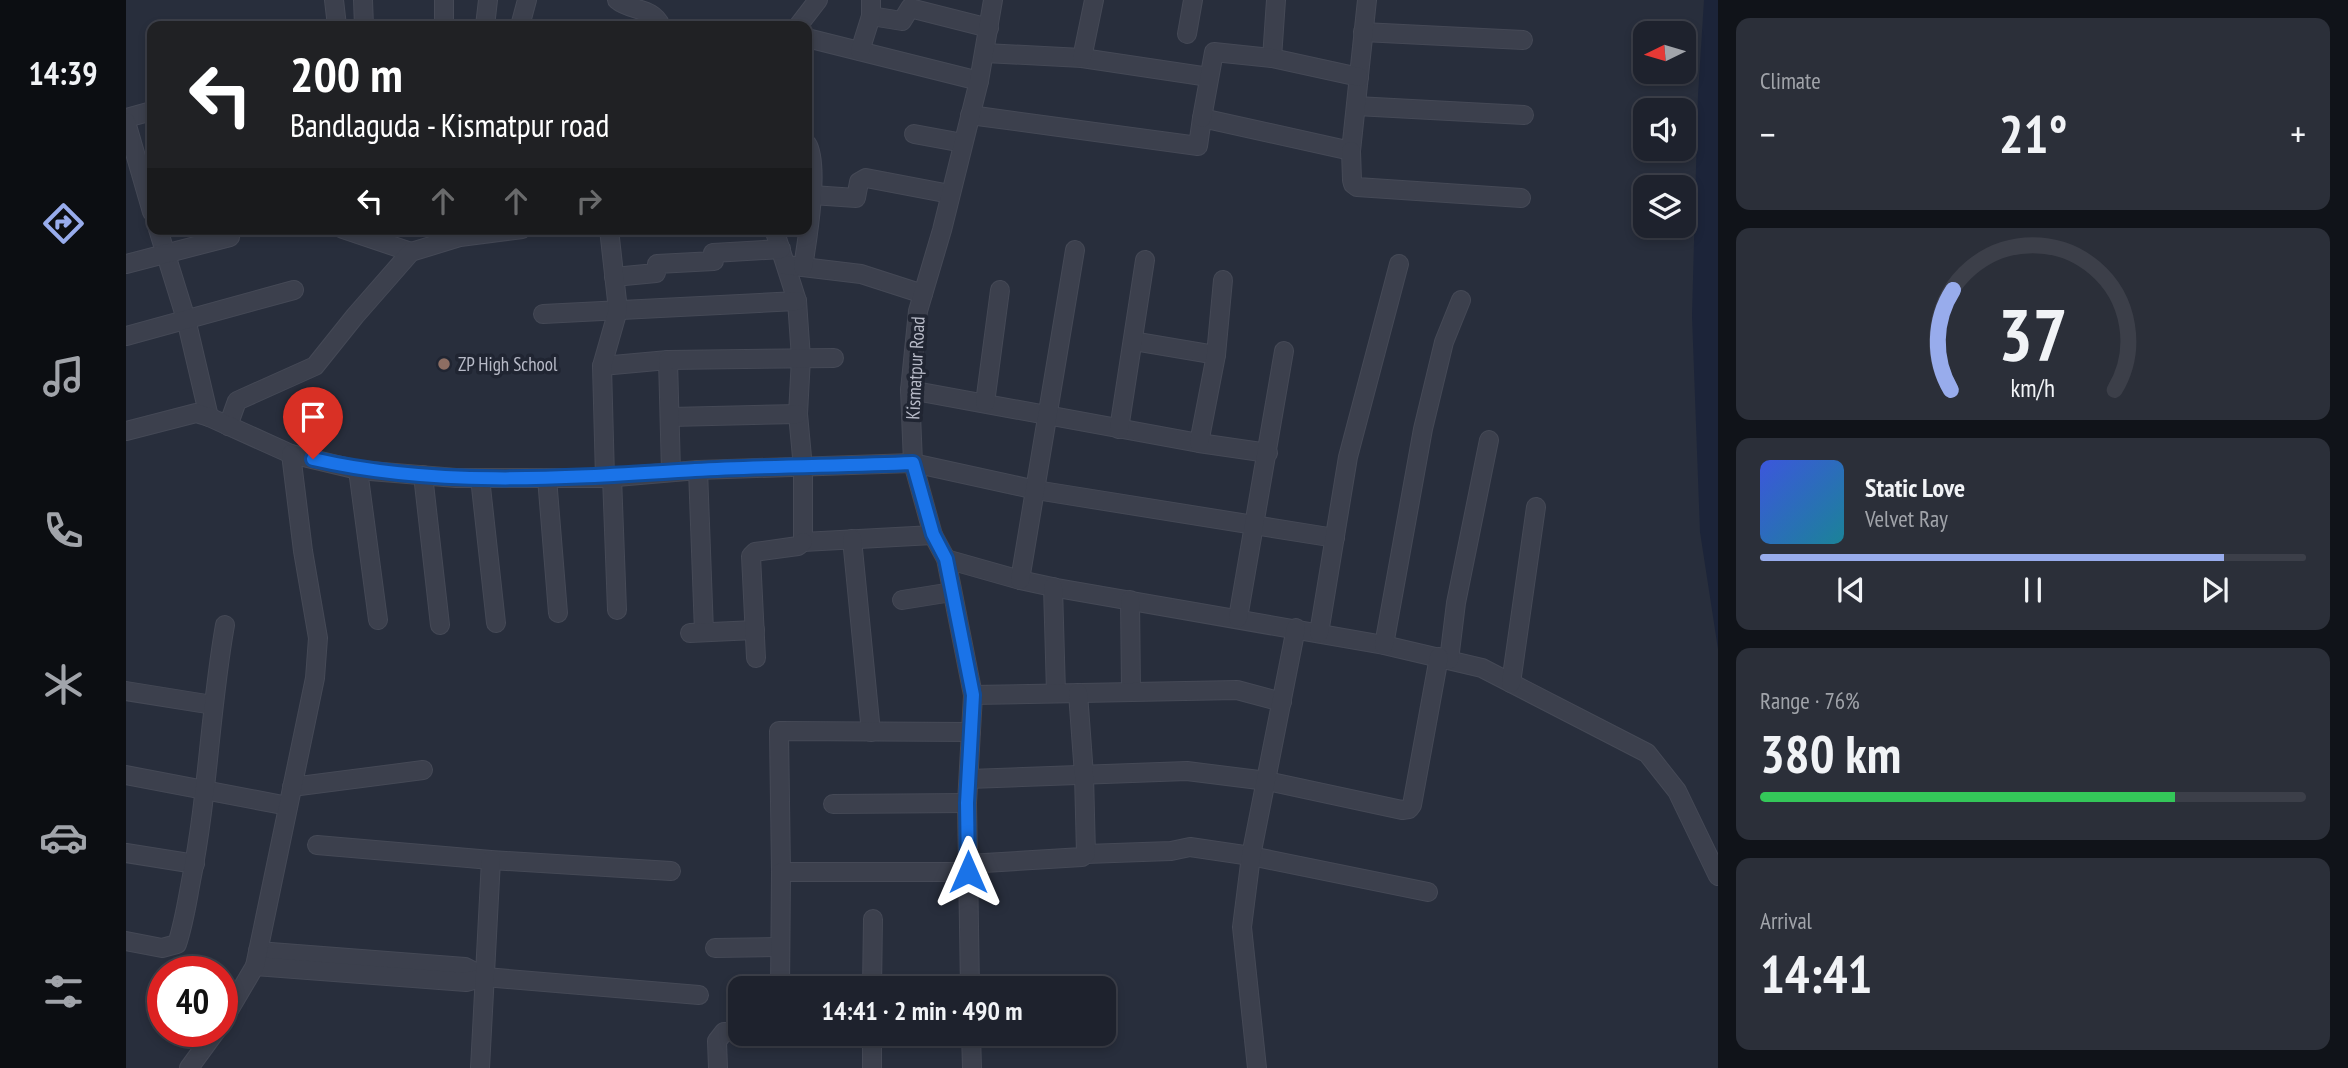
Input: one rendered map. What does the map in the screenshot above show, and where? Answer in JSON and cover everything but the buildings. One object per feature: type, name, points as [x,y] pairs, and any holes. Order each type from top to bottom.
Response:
[{"type":"street","points":[[334,0],[336,21]]},
{"type":"street","points":[[363,0],[365,21]]},
{"type":"street","points":[[444,0],[444,21]]},
{"type":"street","points":[[486,21],[488,0]]},
{"type":"street","points":[[521,21],[527,0]]},
{"type":"street","points":[[617,0],[650,12],[657,21]]},
{"type":"street","points":[[802,21],[818,0]]},
{"type":"street","name":"Kismatpur Road","points":[[970,976],[967,803],[973,695],[946,559],[933,534],[913,463],[910,390],[918,311],[979,81],[993,0]]},
{"type":"street","points":[[1082,58],[1094,0]]},
{"type":"street","points":[[1187,34],[1193,0]]},
{"type":"street","points":[[1272,58],[1276,0]]},
{"type":"street","points":[[1367,0],[1351,151],[1353,184],[1357,187],[1521,198]]},
{"type":"street","points":[[860,51],[871,8],[902,21],[910,8],[989,27]]},
{"type":"street","points":[[1363,32],[1522,40]]},
{"type":"street","points":[[812,39],[979,81]]},
{"type":"street","points":[[985,52],[1082,58],[1209,77]]},
{"type":"street","points":[[970,115],[1198,146],[1214,52],[1272,58],[1359,77]]},
{"type":"street","points":[[1356,106],[1524,115]]},
{"type":"street","points":[[147,113],[126,120],[147,182]]},
{"type":"street","points":[[1202,118],[1351,151]]},
{"type":"street","points":[[914,134],[963,143]]},
{"type":"street","points":[[812,195],[856,198],[859,182],[866,178],[950,194]]},
{"type":"street","points":[[126,191],[147,185]]},
{"type":"street","points":[[160,235],[186,319],[209,417]]},
{"type":"street","points":[[360,235],[407,251]]},
{"type":"street","points":[[403,235],[407,251]]},
{"type":"street","points":[[228,426],[237,401],[315,366],[407,251],[454,235]]},
{"type":"street","points":[[610,235],[618,310],[602,366],[617,610]]},
{"type":"street","points":[[777,235],[790,260],[797,301],[801,358],[798,414],[803,468],[803,541]]},
{"type":"street","points":[[790,260],[798,235]]},
{"type":"street","points":[[126,264],[230,237]]},
{"type":"street","points":[[1020,580],[1075,250]]},
{"type":"street","points":[[614,278],[656,273],[657,264],[714,261],[713,253],[790,260],[861,274],[923,294]]},
{"type":"street","points":[[1119,429],[1145,260]]},
{"type":"street","points":[[1319,633],[1348,457],[1399,264]]},
{"type":"street","points":[[1199,443],[1216,355],[1223,280]]},
{"type":"street","points":[[126,336],[294,290]]},
{"type":"street","points":[[985,403],[1000,290]]},
{"type":"street","points":[[1384,645],[1423,429],[1444,342],[1461,300]]},
{"type":"street","points":[[542,314],[797,301]]},
{"type":"street","points":[[1133,341],[1216,355]]},
{"type":"street","points":[[1238,618],[1284,351]]},
{"type":"street","points":[[602,366],[668,360],[834,358]]},
{"type":"street","points":[[668,360],[671,472]]},
{"type":"street","points":[[910,390],[1119,429],[1268,453]]},
{"type":"street","points":[[126,431],[196,413],[291,454],[358,470],[480,478],[608,477],[698,470],[913,463],[1036,490],[1335,538]]},
{"type":"street","points":[[671,417],[798,414]]},
{"type":"street","points":[[969,779],[1187,771],[1266,781],[1402,810],[1409,809],[1444,659],[1489,440]]},
{"type":"street","points":[[238,992],[256,959],[315,678],[318,638],[303,551],[291,454]]},
{"type":"street","points":[[358,470],[378,620]]},
{"type":"street","points":[[698,470],[697,632],[755,630]]},
{"type":"street","points":[[423,475],[440,625]]},
{"type":"street","points":[[480,478],[496,623]]},
{"type":"street","points":[[547,478],[558,613]]},
{"type":"street","points":[[1511,683],[1536,507]]},
{"type":"street","points":[[756,658],[751,556],[755,552],[798,546],[803,541],[933,534]]},
{"type":"street","points":[[852,539],[872,732]]},
{"type":"street","points":[[946,559],[1053,587],[1296,628],[1482,668],[1647,752],[1677,791],[1718,876]]},
{"type":"street","points":[[1053,587],[1056,694]]},
{"type":"street","points":[[902,600],[952,592]]},
{"type":"street","points":[[1130,600],[1131,691]]},
{"type":"street","points":[[126,941],[162,948],[177,944],[195,864],[212,705],[225,625]]},
{"type":"street","points":[[1256,1068],[1242,927],[1251,856],[1296,628]]},
{"type":"street","points":[[973,695],[1237,690],[1282,702]]},
{"type":"street","points":[[126,691],[212,705]]},
{"type":"street","points":[[1079,693],[1086,854]]},
{"type":"street","points":[[780,976],[779,731],[971,732]]},
{"type":"street","points":[[292,787],[423,770]]},
{"type":"street","points":[[126,775],[288,806]]},
{"type":"street","points":[[833,804],[967,803]]},
{"type":"street","points":[[317,845],[491,860],[671,871]]},
{"type":"street","points":[[780,872],[968,868],[1082,857],[1086,854],[1190,848],[1251,856],[1427,892]]},
{"type":"street","points":[[126,853],[195,864]]},
{"type":"street","points":[[480,1068],[491,860]]},
{"type":"street","points":[[872,976],[873,919]]},
{"type":"street","points":[[715,948],[779,947]]},
{"type":"street","points":[[256,959],[466,982],[485,977],[699,995]]},
{"type":"street","points":[[718,1068],[717,1041],[724,1032],[728,1032]]},
{"type":"street","points":[[872,1046],[872,1068]]},
{"type":"street","points":[[971,1046],[972,1068]]},
{"type":"street","points":[[189,1068],[204,1047]]},
{"type":"water","points":[[1704,0],[1718,0],[1718,649],[1700,532],[1692,316],[1698,95]]},
{"type":"place","name":"ZP High School","points":[[444,364]]},
{"type":"route","points":[[313,459],[358,470],[456,478],[604,478],[698,470],[913,463],[933,534],[946,559],[973,695],[967,803],[968,872]]}]
